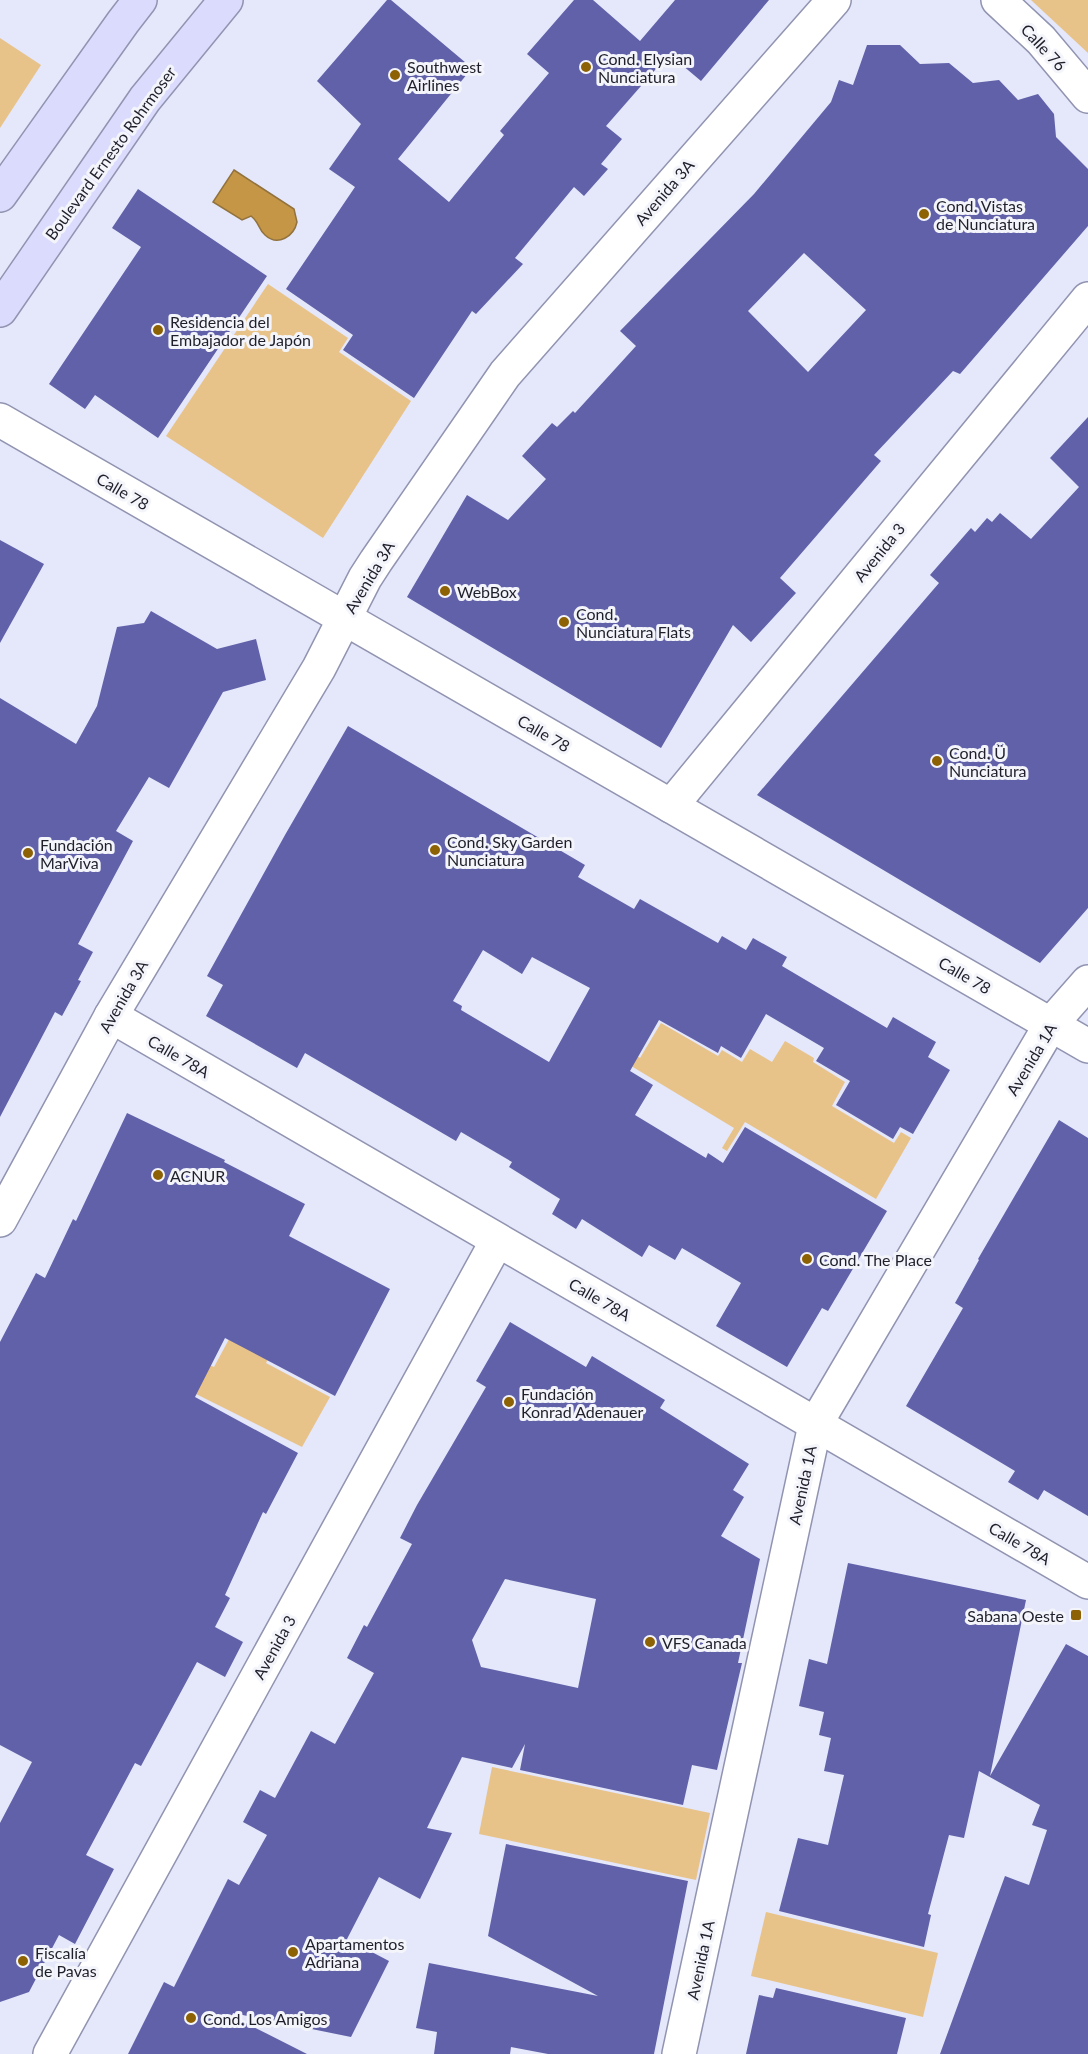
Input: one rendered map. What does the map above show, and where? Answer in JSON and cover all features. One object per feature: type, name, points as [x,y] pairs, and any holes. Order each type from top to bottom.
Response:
[{"type":"main road","points":[[0,195],[140,0]]},
{"type":"main road","name":"Boulevard Ernesto Rohrmoser","points":[[0,310],[145,99],[226,0]]},
{"type":"street","name":"Avenida 3A","points":[[0,1220],[111,1016],[319,668],[365,578],[505,374],[834,0]]},
{"type":"street","name":"Calle 76","points":[[998,0],[1041,40],[1088,96]]},
{"type":"street","name":"Avenida 3","points":[[671,806],[1088,299]]},
{"type":"street","name":"Calle 78","points":[[0,420],[1088,1046]]},
{"type":"street","name":"Avenida 1A","points":[[680,2054],[815,1425],[1051,1024],[1088,982]]},
{"type":"street","name":"Calle 78A","points":[[111,1016],[1088,1582]]},
{"type":"street","name":"Avenida 3","points":[[50,2054],[497,1240]]},
{"type":"shaded area","points":[[1031,0],[1088,0],[1088,53]]},
{"type":"shaded area","points":[[0,38],[41,65],[0,128]]},
{"type":"shaded area","points":[[234,170],[294,209],[297,222],[293,232],[285,238],[275,240],[263,233],[251,216],[242,220],[213,202]]},
{"type":"shaded area","points":[[268,284],[348,338],[339,352],[411,401],[323,538],[166,436]]},
{"type":"shaded area","points":[[661,1023],[718,1056],[722,1050],[742,1062],[750,1049],[772,1062],[785,1041],[814,1058],[813,1062],[845,1082],[832,1106],[894,1143],[901,1132],[911,1138],[876,1199],[745,1122],[727,1151],[722,1148],[734,1128],[608,1052],[614,1042],[640,1058]]},
{"type":"shaded area","points":[[234,1330],[273,1350],[266,1363],[330,1397],[302,1447],[190,1391],[205,1363],[214,1367]]},
{"type":"shaded area","points":[[492,1767],[710,1813],[696,1880],[479,1834]]},
{"type":"shaded area","points":[[766,1912],[938,1953],[923,2017],[751,1976]]},
{"type":"building","points":[[387,0],[391,0],[472,68],[398,159],[449,202],[504,135],[500,131],[549,73],[527,54],[574,0],[593,0],[640,41],[675,0],[769,0],[701,81],[669,54],[606,126],[622,139],[601,164],[608,169],[584,196],[574,187],[515,258],[523,264],[476,314],[472,311],[414,398],[343,350],[353,335],[286,289],[355,187],[329,169],[361,124],[317,81]]},
{"type":"building","points":[[867,45],[900,45],[920,64],[949,63],[973,83],[999,80],[1018,100],[1038,94],[1054,114],[1056,137],[1088,169],[1088,226],[960,374],[953,371],[874,455],[881,461],[780,578],[796,593],[751,642],[733,625],[661,748],[407,597],[467,495],[508,520],[546,479],[522,456],[552,423],[557,427],[573,411],[575,413],[636,346],[620,331],[754,194],[831,102],[839,80],[853,85]],"holes":[[[804,253],[866,310],[808,372],[748,311]]]},
{"type":"building","name":"Residencia del Embajador de Japón","points":[[138,189],[267,276],[158,438],[95,395],[85,409],[49,384],[141,247],[112,228]]},
{"type":"building","name":"Cond. Ü Nunciatura","points":[[1088,417],[1088,908],[1040,963],[757,795],[939,583],[930,575],[971,528],[975,532],[987,518],[992,522],[1000,513],[1031,539],[1079,487],[1050,458]]},
{"type":"building","points":[[0,540],[44,564],[0,643]]},
{"type":"building","points":[[151,611],[217,649],[256,639],[266,680],[223,692],[169,788],[149,777],[116,831],[133,841],[78,944],[93,952],[78,980],[81,981],[62,1016],[55,1012],[0,1117],[0,698],[76,744],[97,706],[117,627],[144,623]]},
{"type":"building","points":[[348,726],[585,865],[578,877],[634,909],[640,899],[718,943],[722,936],[746,950],[753,938],[787,957],[782,966],[887,1028],[893,1017],[936,1042],[928,1057],[950,1070],[913,1134],[900,1127],[893,1139],[836,1105],[850,1081],[816,1061],[824,1048],[766,1014],[741,1058],[721,1046],[718,1053],[659,1020],[630,1071],[653,1085],[635,1115],[706,1158],[708,1153],[723,1163],[745,1127],[887,1211],[828,1311],[822,1308],[787,1367],[716,1326],[741,1283],[682,1248],[675,1260],[649,1245],[642,1257],[582,1219],[576,1229],[552,1214],[560,1199],[509,1167],[512,1162],[461,1132],[456,1141],[305,1053],[297,1068],[206,1016],[223,985],[207,976]],"holes":[[[483,950],[522,974],[532,957],[590,988],[549,1062],[461,1010],[462,1006],[453,1001]]]},
{"type":"building","points":[[127,1113],[225,1160],[224,1162],[305,1204],[289,1236],[390,1289],[335,1396],[225,1338],[195,1397],[298,1453],[266,1514],[263,1512],[225,1595],[230,1598],[215,1627],[243,1642],[225,1677],[197,1662],[141,1766],[135,1763],[86,1855],[114,1869],[75,1944],[59,1935],[29,1992],[0,2002],[0,1823],[32,1762],[0,1745],[0,1342],[36,1273],[45,1278],[73,1219],[76,1221]]},
{"type":"building","points":[[1059,1120],[1088,1138],[1088,1516],[1044,1490],[1038,1500],[1008,1482],[1015,1471],[906,1406],[963,1308],[955,1303],[978,1259]]},
{"type":"building","points":[[510,1322],[586,1367],[592,1356],[665,1400],[660,1408],[749,1464],[733,1490],[744,1497],[721,1536],[760,1559],[738,1663],[742,1663],[717,1770],[692,1765],[683,1805],[520,1770],[525,1744],[512,1768],[462,1757],[427,1828],[452,1833],[420,1899],[379,1877],[347,1939],[389,1961],[351,2037],[233,2013],[232,2016],[307,2054],[128,2054],[164,1982],[174,1987],[228,1879],[239,1885],[267,1835],[243,1822],[260,1790],[275,1798],[311,1731],[335,1744],[374,1673],[347,1658],[364,1625],[367,1627],[412,1544],[400,1538],[486,1387],[476,1381]],"holes":[[[505,1579],[596,1599],[578,1688],[481,1667],[472,1640]]]},
{"type":"building","points":[[848,1563],[1026,1600],[990,1776],[1066,1644],[1088,1656],[1088,2054],[940,2054],[1005,1876],[1029,1885],[1047,1830],[1032,1825],[1040,1805],[979,1771],[964,1838],[949,1835],[928,1914],[931,1915],[924,1947],[779,1911],[798,1838],[828,1845],[844,1775],[824,1771],[831,1738],[819,1735],[824,1712],[799,1706],[809,1659],[827,1664]]},
{"type":"building","points":[[506,1844],[688,1881],[654,2054],[548,2054],[511,2047],[510,2054],[434,2054],[437,2032],[416,2028],[429,1963],[598,1996],[488,1936]]},
{"type":"building","points":[[776,1988],[906,2018],[897,2054],[746,2054],[759,1995],[773,1998]]},
{"type":"place","name":"Cond. Elysian Nunciatura","points":[[586,67]]},
{"type":"place","name":"Southwest Airlines","points":[[395,75]]},
{"type":"place","name":"Cond. Vistas de Nunciatura","points":[[924,214]]},
{"type":"place","name":"Residencia del Embajador de Japón","points":[[158,330]]},
{"type":"place","name":"WebBox","points":[[445,591]]},
{"type":"place","name":"Cond. Nunciatura Flats","points":[[564,622]]},
{"type":"place","name":"Cond. Ü Nunciatura","points":[[937,761]]},
{"type":"place","name":"Cond. Sky Garden Nunciatura","points":[[435,850]]},
{"type":"place","name":"Fundación MarViva","points":[[28,853]]},
{"type":"place","name":"ACNUR","points":[[158,1175]]},
{"type":"place","name":"Cond. The Place","points":[[807,1259]]},
{"type":"place","name":"Fundación Konrad Adenauer","points":[[509,1402]]},
{"type":"place","name":"Sabana Oeste","points":[[1076,1615]]},
{"type":"place","name":"VFS Canada","points":[[650,1642]]},
{"type":"place","name":"Apartamentos Adriana","points":[[293,1952]]},
{"type":"place","name":"Fiscalía de Pavas","points":[[23,1961]]},
{"type":"place","name":"Cond. Los Amigos","points":[[191,2018]]}]
